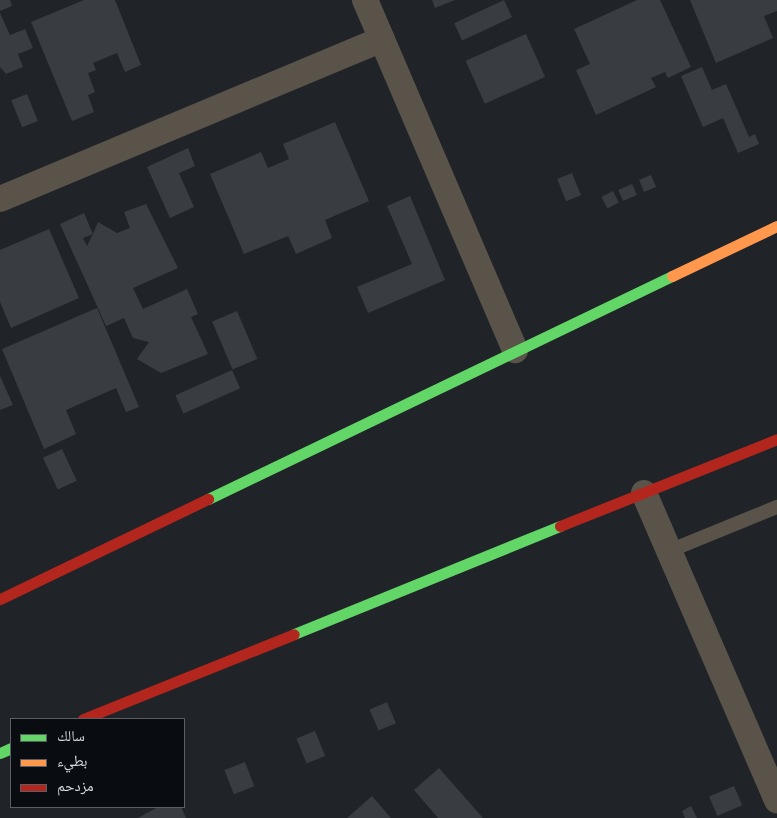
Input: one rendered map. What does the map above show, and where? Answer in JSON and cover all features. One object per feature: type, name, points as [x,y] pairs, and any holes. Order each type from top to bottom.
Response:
[{"type":"main road","points":[[0,599],[515,350],[777,226]]},
{"type":"main road","points":[[85,718],[777,439]]},
{"type":"street","points":[[364,0],[515,350]]},
{"type":"street","points":[[0,199],[382,39]]},
{"type":"street","points":[[644,493],[777,801]]},
{"type":"lane","points":[[669,551],[777,507]]},
{"type":"building","points":[[0,0],[10,0],[12,6],[0,11]]},
{"type":"building","points":[[84,0],[115,0],[141,65],[125,72],[117,53],[93,63],[96,70],[88,73],[95,92],[88,95],[94,112],[72,121],[31,22]]},
{"type":"building","points":[[432,0],[455,0],[435,8]]},
{"type":"building","points":[[504,0],[512,17],[462,40],[454,23]]},
{"type":"building","points":[[637,0],[660,0],[691,67],[668,78],[665,72],[651,78],[656,87],[596,115],[576,70],[590,64],[574,29]]},
{"type":"building","points":[[690,0],[777,0],[777,11],[764,16],[773,38],[716,63]]},
{"type":"building","points":[[0,13],[10,35],[25,29],[33,48],[18,54],[23,67],[6,74],[0,67]]},
{"type":"building","points":[[526,34],[545,77],[485,104],[466,61]]},
{"type":"building","points":[[702,67],[712,90],[726,84],[749,137],[755,134],[759,144],[738,153],[723,118],[703,127],[681,76]]},
{"type":"building","points":[[27,94],[38,121],[22,127],[11,100]]},
{"type":"building","points":[[335,122],[369,201],[325,220],[332,238],[296,254],[288,236],[244,254],[210,174],[261,152],[268,168],[289,159],[283,144]]},
{"type":"building","points":[[188,148],[195,166],[179,173],[194,207],[170,218],[147,167]]},
{"type":"building","points":[[572,173],[581,195],[566,201],[557,179]]},
{"type":"building","points":[[651,175],[656,187],[644,192],[639,180]]},
{"type":"building","points":[[632,184],[637,195],[623,201],[618,190]]},
{"type":"building","points":[[613,191],[619,203],[607,208],[601,197]]},
{"type":"building","points":[[410,196],[445,280],[368,313],[357,287],[412,264],[387,206]]},
{"type":"building","points":[[146,204],[178,268],[133,288],[143,309],[187,289],[198,314],[191,317],[208,354],[161,373],[137,359],[149,342],[133,338],[124,318],[106,326],[60,224],[84,213],[93,234],[98,222],[117,233],[130,228],[124,212]],"holes":[[[93,234],[87,246],[83,238]]]},
{"type":"building","points":[[49,229],[79,298],[11,328],[0,302],[0,250]]},
{"type":"building","points":[[97,308],[139,407],[126,412],[116,388],[66,410],[76,434],[44,449],[2,349]]},
{"type":"building","points":[[237,311],[257,359],[232,369],[212,322]]},
{"type":"building","points":[[232,370],[240,388],[183,413],[175,395]]},
{"type":"building","points":[[0,376],[13,405],[0,410]]},
{"type":"building","points":[[62,449],[77,481],[58,490],[43,458]]},
{"type":"building","points":[[387,702],[396,723],[378,731],[370,709]]},
{"type":"building","points":[[315,731],[325,756],[307,764],[296,738]]},
{"type":"building","points":[[245,762],[254,786],[234,794],[224,770]]},
{"type":"building","points":[[439,768],[483,818],[438,818],[414,790]]},
{"type":"building","points":[[734,786],[742,805],[717,816],[709,797]]},
{"type":"building","points":[[372,796],[391,818],[347,818]]},
{"type":"building","points":[[691,806],[697,818],[685,818],[682,811]]},
{"type":"building","points":[[156,808],[181,808],[186,818],[138,818]]},
{"type":"traffic: fast","points":[[208,499],[672,276]]},
{"type":"traffic: fast","points":[[294,634],[560,526]]},
{"type":"traffic: fast","points":[[0,753],[10,748]]},
{"type":"traffic: slow","points":[[672,276],[777,226]]},
{"type":"traffic: jam","points":[[560,526],[777,439]]},
{"type":"traffic: jam","points":[[0,599],[208,499]]},
{"type":"traffic: jam","points":[[85,718],[294,634]]}]
